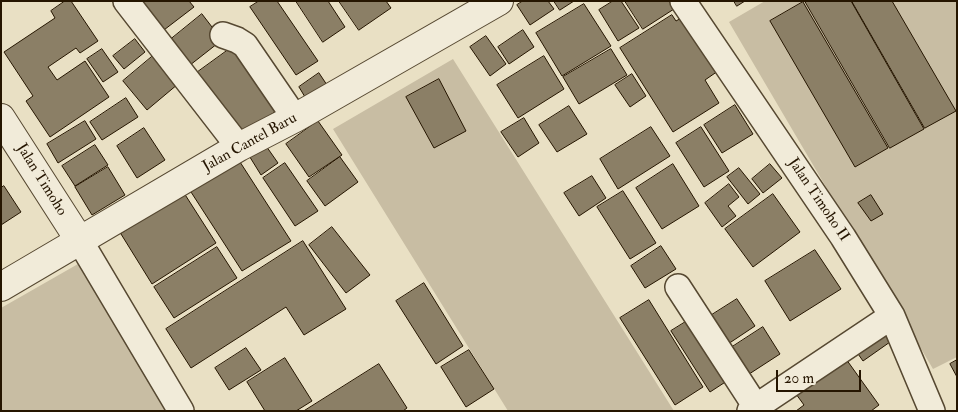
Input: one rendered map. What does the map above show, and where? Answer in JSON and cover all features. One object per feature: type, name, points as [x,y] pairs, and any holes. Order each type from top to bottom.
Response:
[{"type":"street","points":[[126,1],[239,147]]},
{"type":"street","name":"Jalan Cantel Baru","points":[[1,287],[239,147],[295,118],[499,1]]},
{"type":"street","name":"Jalan Timoho II","points":[[683,1],[843,237],[892,316],[932,411]]},
{"type":"street","points":[[223,35],[245,45],[295,118]]},
{"type":"street","name":"Jalan Timoho","points":[[1,118],[80,242]]},
{"type":"street","points":[[80,242],[181,411]]},
{"type":"street","points":[[678,287],[753,409],[892,316]]},
{"type":"shaded area","points":[[765,1],[957,1],[957,357],[933,369],[729,22]]},
{"type":"shaded area","points":[[453,59],[674,411],[508,411],[333,129]]},
{"type":"shaded area","points":[[78,264],[166,411],[1,411],[1,308]]},
{"type":"building","points":[[65,1],[71,1],[98,41],[80,53],[76,48],[48,67],[57,80],[85,61],[109,97],[50,137],[26,101],[33,96],[4,52],[55,18],[51,11]]},
{"type":"building","points":[[136,1],[189,1],[194,7],[160,33]]},
{"type":"building","points":[[259,1],[277,1],[318,61],[296,75],[250,7]]},
{"type":"building","points":[[296,1],[328,1],[345,27],[323,42]]},
{"type":"building","points":[[339,1],[386,1],[391,8],[359,30]]},
{"type":"building","points":[[523,1],[548,1],[554,9],[530,25],[517,5]]},
{"type":"building","points":[[554,1],[574,1],[560,10]]},
{"type":"building","points":[[613,1],[621,1],[639,28],[618,41],[599,10]]},
{"type":"building","points":[[625,1],[669,1],[674,9],[643,29]]},
{"type":"building","points":[[734,1],[745,1],[737,6]]},
{"type":"building","points":[[805,1],[851,1],[924,129],[890,148]]},
{"type":"building","points":[[852,1],[892,1],[956,111],[925,128]]},
{"type":"building","points":[[803,2],[888,148],[855,167],[770,21]]},
{"type":"building","points":[[584,4],[611,46],[562,76],[536,33]]},
{"type":"building","points":[[202,14],[222,40],[185,69],[165,44]]},
{"type":"building","points":[[672,15],[676,21],[683,17],[718,71],[705,80],[719,103],[673,132],[620,48]]},
{"type":"building","points":[[523,30],[534,47],[509,64],[498,47]]},
{"type":"building","points":[[486,36],[506,64],[490,76],[470,47]]},
{"type":"building","points":[[135,39],[145,52],[124,69],[113,56]]},
{"type":"building","points":[[235,45],[280,108],[241,137],[195,74]]},
{"type":"building","points":[[102,49],[118,72],[103,82],[87,59]]},
{"type":"building","points":[[611,49],[627,75],[579,104],[563,77]]},
{"type":"building","points":[[160,50],[184,79],[147,110],[123,81]]},
{"type":"building","points":[[544,56],[564,89],[518,118],[497,85]]},
{"type":"building","points":[[319,73],[329,88],[308,102],[299,87]]},
{"type":"building","points":[[632,74],[646,96],[630,107],[615,85]]},
{"type":"building","points":[[439,79],[466,131],[434,148],[406,97]]},
{"type":"building","points":[[126,98],[138,117],[102,140],[90,122]]},
{"type":"building","points":[[735,105],[753,134],[722,153],[704,125]]},
{"type":"building","points":[[569,106],[587,134],[557,152],[539,125]]},
{"type":"building","points":[[524,118],[539,143],[518,157],[501,132]]},
{"type":"building","points":[[85,121],[96,139],[58,163],[47,144]]},
{"type":"building","points":[[318,121],[342,155],[309,177],[286,144]]},
{"type":"building","points":[[651,127],[670,156],[618,189],[600,159]]},
{"type":"building","points":[[701,127],[729,171],[704,187],[676,143]]},
{"type":"building","points":[[144,128],[165,160],[137,178],[117,146]]},
{"type":"building","points":[[264,143],[278,163],[261,175],[248,154]]},
{"type":"building","points":[[95,145],[108,165],[75,186],[62,166]]},
{"type":"building","points":[[340,157],[358,182],[325,206],[307,181]]},
{"type":"building","points":[[240,162],[291,241],[242,271],[191,192]]},
{"type":"building","points":[[285,163],[318,211],[295,226],[263,178]]},
{"type":"building","points":[[673,164],[699,206],[662,229],[636,188]]},
{"type":"building","points":[[770,164],[782,178],[763,193],[752,179]]},
{"type":"building","points":[[108,167],[125,195],[92,215],[75,187]]},
{"type":"building","points":[[739,168],[760,194],[748,204],[727,177]]},
{"type":"building","points":[[592,176],[606,198],[579,216],[564,193]]},
{"type":"building","points":[[729,184],[739,197],[728,206],[736,216],[722,227],[705,203]]},
{"type":"building","points":[[4,186],[21,212],[1,225],[1,188]]},
{"type":"building","points":[[623,191],[656,243],[630,259],[597,207]]},
{"type":"building","points":[[184,193],[216,243],[152,284],[121,234]]},
{"type":"building","points":[[773,194],[800,232],[753,267],[725,229]]},
{"type":"building","points":[[871,195],[883,214],[871,221],[858,203]]},
{"type":"building","points":[[332,227],[370,275],[346,293],[309,245]]},
{"type":"building","points":[[303,241],[346,309],[304,335],[286,307],[191,368],[166,329]]},
{"type":"building","points":[[661,246],[676,269],[645,288],[631,266]]},
{"type":"building","points":[[217,247],[237,278],[174,318],[154,287]]},
{"type":"building","points":[[815,250],[841,289],[790,321],[765,281]]},
{"type":"building","points":[[424,283],[463,346],[436,364],[396,301]]},
{"type":"building","points":[[737,299],[755,326],[725,346],[707,318]]},
{"type":"building","points":[[649,300],[703,387],[675,405],[620,318]]},
{"type":"building","points":[[692,318],[730,379],[710,392],[671,331]]},
{"type":"building","points":[[763,327],[780,354],[743,378],[726,351]]},
{"type":"building","points":[[883,332],[890,342],[863,361],[856,351]]},
{"type":"building","points":[[246,348],[261,370],[229,390],[215,368]]},
{"type":"building","points":[[469,350],[494,389],[466,407],[441,367]]},
{"type":"building","points":[[285,358],[312,401],[296,411],[265,411],[247,382]]},
{"type":"building","points":[[846,359],[879,405],[871,411],[796,411],[804,405],[796,394]]},
{"type":"building","points":[[957,360],[957,377],[950,364]]},
{"type":"building","points":[[379,364],[407,408],[403,411],[304,411]]}]
